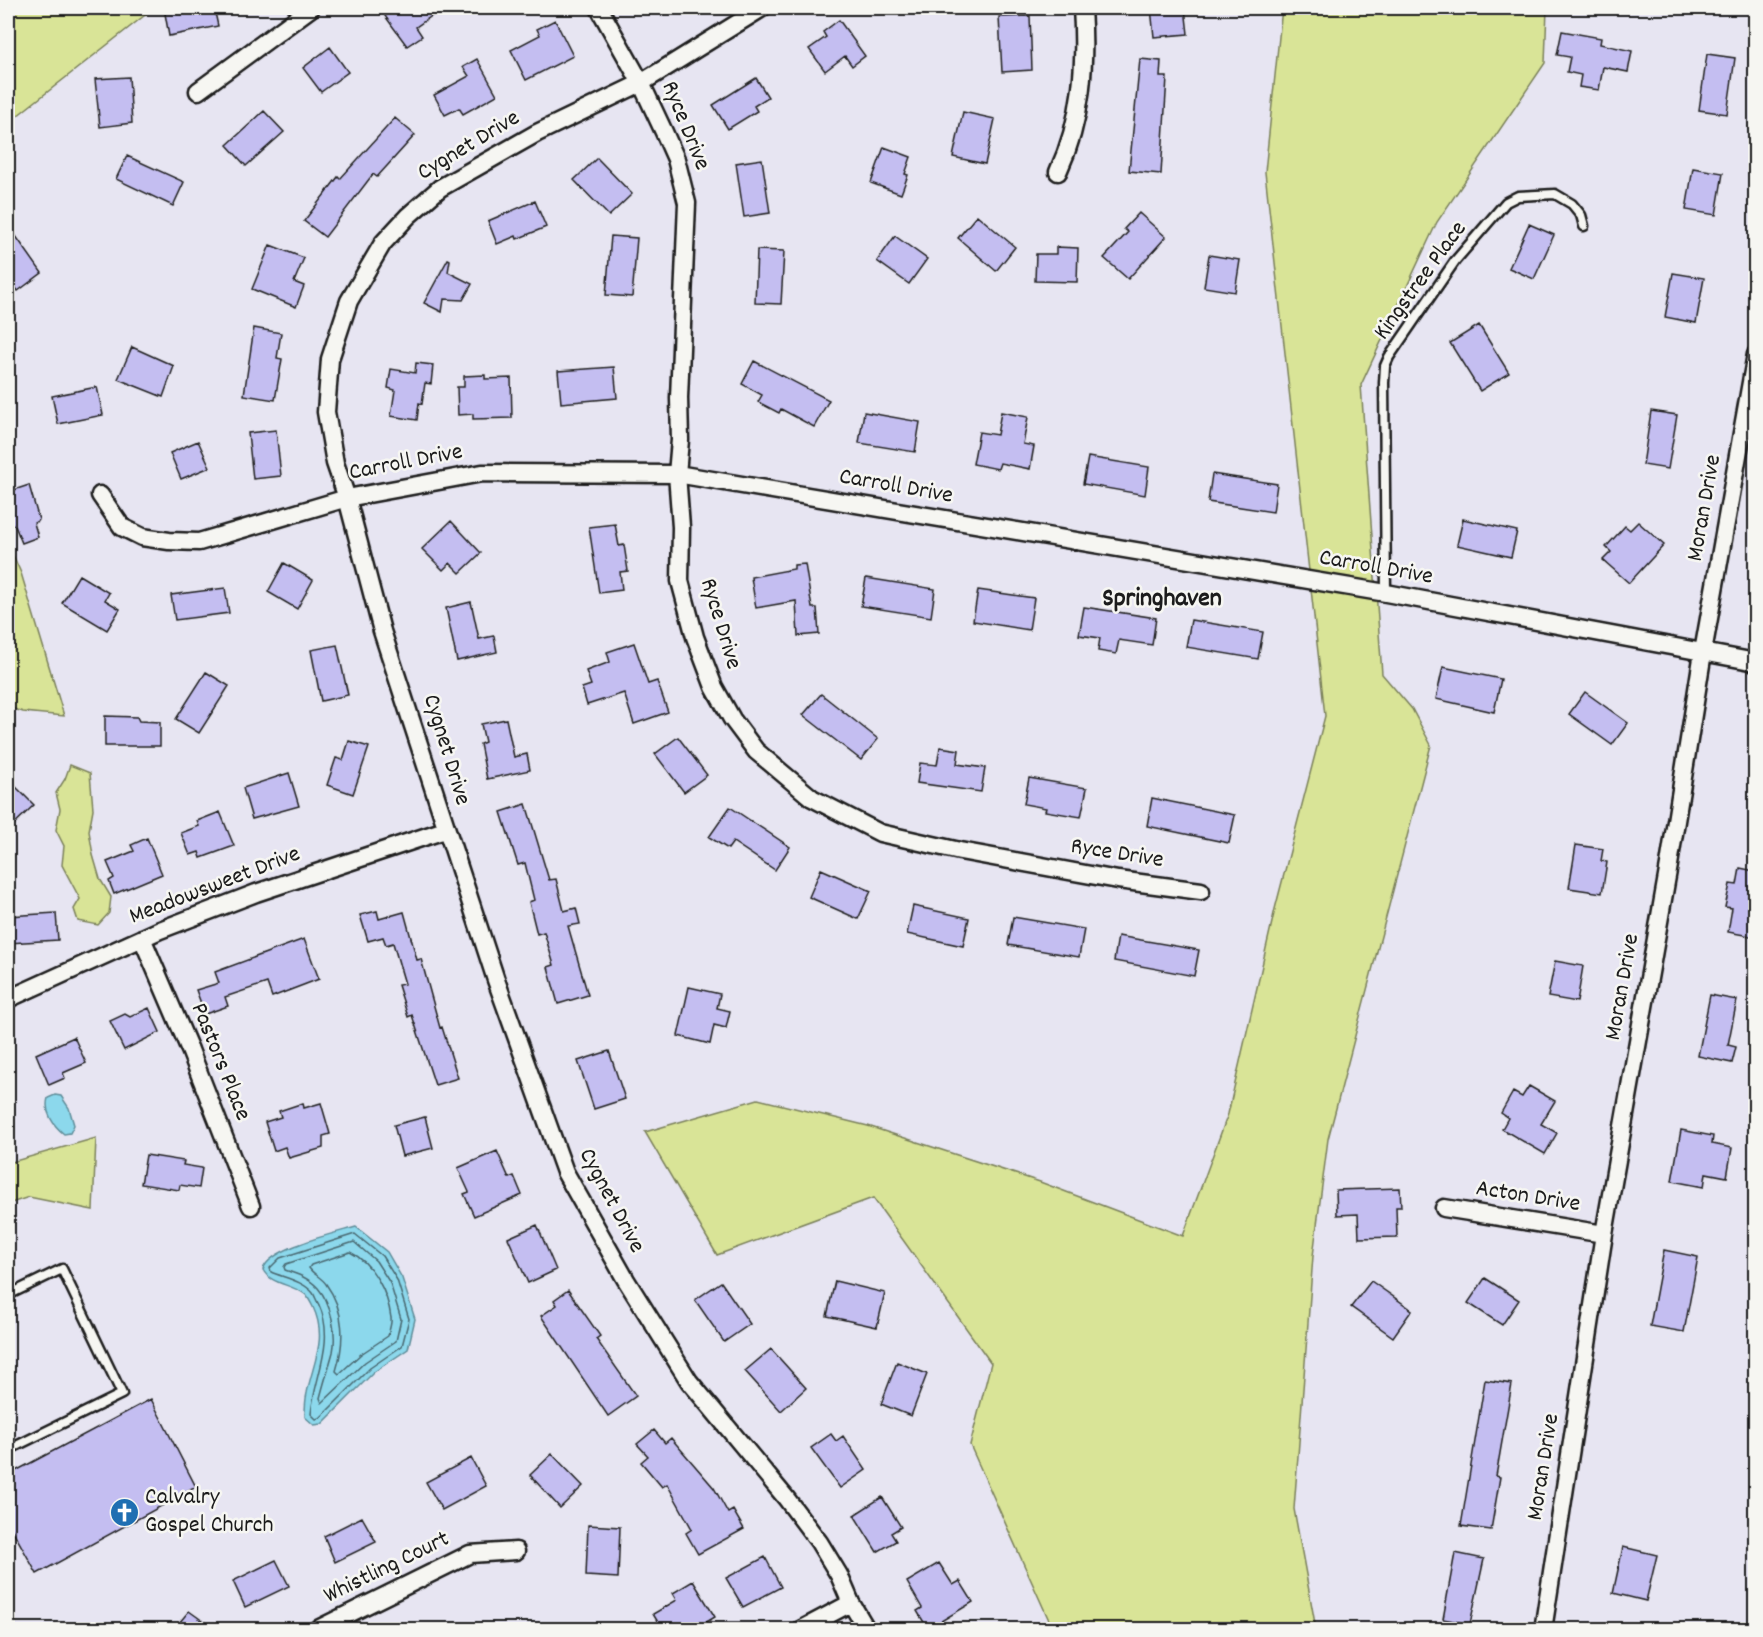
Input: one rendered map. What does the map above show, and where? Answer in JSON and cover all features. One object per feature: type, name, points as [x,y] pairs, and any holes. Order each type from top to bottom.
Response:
[{"type":"street","points":[[198,91],[311,8]]},
{"type":"street","name":"Ryce Drive","points":[[599,8],[642,83],[676,159],[687,203],[677,474],[681,527],[680,581],[694,637],[714,687],[732,719],[756,751],[812,798],[880,833],[960,851],[1118,880],[1201,891]]},
{"type":"street","name":"Cygnet Drive","points":[[762,8],[642,83],[537,133],[440,188],[408,216],[383,243],[349,301],[330,359],[326,412],[335,463],[347,498],[382,631],[496,980],[565,1172],[626,1280],[689,1381],[786,1498],[819,1542],[867,1629]]},
{"type":"street","points":[[1058,172],[1069,149],[1080,108],[1084,38],[1082,8]]},
{"type":"street","name":"Moran Drive","points":[[1543,1629],[1604,1234],[1670,865],[1703,652],[1755,354]]},
{"type":"street","name":"Carroll Drive","points":[[100,495],[122,527],[142,537],[199,542],[347,498],[482,473],[677,474],[1386,593],[1755,662]]},
{"type":"street","name":"Meadowsweet Drive","points":[[8,999],[142,938],[256,893],[446,830]]},
{"type":"street","name":"Pastors Place","points":[[142,938],[190,1050],[251,1206]]},
{"type":"street","name":"Acton Drive","points":[[1444,1208],[1604,1234]]},
{"type":"street","name":"Whistling Court","points":[[316,1629],[470,1554],[516,1551]]},
{"type":"street","points":[[801,1629],[851,1603]]},
{"type":"lane","name":"Kingstree Place","points":[[1386,593],[1383,383],[1385,366],[1389,357],[1455,261],[1506,202],[1518,196],[1555,194],[1572,204],[1581,215],[1584,226]]},
{"type":"lane","points":[[8,1295],[62,1269],[122,1394],[8,1450]]},
{"type":"green space","points":[[8,8],[154,8],[8,123]]},
{"type":"green space","points":[[1282,8],[1547,8],[1545,63],[1437,222],[1361,385],[1382,674],[1412,709],[1431,745],[1328,1139],[1313,1256],[1294,1509],[1316,1629],[1053,1629],[970,1445],[991,1363],[873,1198],[717,1255],[645,1132],[758,1099],[868,1126],[1040,1182],[1183,1236],[1228,1114],[1275,909],[1325,716],[1265,172]]},
{"type":"green space","points":[[8,544],[21,573],[64,716],[23,712],[8,707]]},
{"type":"green space","points":[[70,765],[90,773],[93,809],[89,831],[93,855],[100,879],[111,897],[109,913],[98,925],[78,921],[74,909],[80,899],[62,865],[64,846],[56,830],[60,809],[56,793]]},
{"type":"green space","points":[[96,1138],[93,1210],[29,1197],[8,1204],[8,1163]]},
{"type":"water","points":[[55,1095],[61,1096],[69,1108],[74,1125],[70,1133],[64,1134],[48,1113],[48,1098]]},
{"type":"water","points":[[356,1227],[387,1252],[402,1278],[415,1319],[408,1349],[374,1372],[322,1424],[314,1425],[305,1417],[305,1408],[318,1350],[317,1319],[306,1295],[271,1279],[263,1270],[268,1262],[289,1248]]},
{"type":"building","points":[[164,8],[214,8],[218,26],[169,36]]},
{"type":"building","points":[[397,8],[443,8],[416,27],[422,36],[407,46],[385,16]]},
{"type":"building","points":[[1151,8],[1185,8],[1188,34],[1154,37]]},
{"type":"building","points":[[1030,16],[1032,70],[1002,72],[999,17]]},
{"type":"building","points":[[555,20],[573,56],[526,80],[511,50],[540,35],[537,29]]},
{"type":"building","points":[[839,20],[865,56],[852,66],[845,56],[825,71],[809,49],[826,37],[823,32]]},
{"type":"building","points":[[1562,31],[1601,38],[1600,44],[1632,51],[1628,72],[1603,67],[1599,90],[1579,87],[1581,75],[1567,72],[1570,57],[1557,55]]},
{"type":"building","points":[[330,47],[348,72],[321,92],[303,68]]},
{"type":"building","points":[[1707,54],[1735,58],[1727,114],[1699,110]]},
{"type":"building","points":[[477,59],[497,95],[463,114],[459,108],[445,115],[434,95],[469,76],[463,67]]},
{"type":"building","points":[[1140,59],[1161,61],[1160,77],[1167,77],[1161,174],[1129,171]]},
{"type":"building","points":[[129,77],[132,123],[100,127],[95,79]]},
{"type":"building","points":[[756,78],[768,97],[754,106],[757,111],[728,129],[713,105]]},
{"type":"building","points":[[264,111],[284,132],[246,166],[227,145]]},
{"type":"building","points":[[963,112],[995,119],[985,164],[953,157]]},
{"type":"building","points":[[395,118],[415,135],[377,177],[373,174],[325,237],[304,221],[338,177],[340,179]]},
{"type":"building","points":[[884,147],[911,157],[905,174],[908,175],[901,194],[871,183]]},
{"type":"building","points":[[127,156],[184,182],[173,206],[116,179]]},
{"type":"building","points":[[597,158],[632,194],[609,216],[574,180]]},
{"type":"building","points":[[762,159],[770,213],[744,217],[736,163]]},
{"type":"building","points":[[1693,168],[1723,173],[1716,215],[1686,210]]},
{"type":"building","points":[[535,201],[546,227],[517,239],[516,236],[497,244],[488,221]]},
{"type":"building","points":[[1139,213],[1166,237],[1128,279],[1104,258],[1128,232],[1124,229]]},
{"type":"building","points":[[977,215],[1015,247],[996,271],[958,238]]},
{"type":"building","points":[[1529,224],[1554,235],[1534,279],[1509,268]]},
{"type":"building","points":[[8,225],[42,273],[18,291],[8,277]]},
{"type":"building","points":[[611,236],[637,238],[632,297],[606,295]]},
{"type":"building","points":[[895,236],[927,259],[909,284],[877,261]]},
{"type":"building","points":[[270,245],[304,258],[294,282],[304,286],[296,307],[252,289]]},
{"type":"building","points":[[1056,247],[1078,248],[1077,282],[1035,281],[1036,254],[1056,254]]},
{"type":"building","points":[[757,250],[784,251],[781,304],[755,303]]},
{"type":"building","points":[[1209,255],[1240,260],[1235,292],[1204,287]]},
{"type":"building","points":[[448,259],[450,260],[448,272],[472,284],[463,300],[444,299],[442,312],[424,303]]},
{"type":"building","points":[[1673,273],[1704,278],[1696,323],[1665,317]]},
{"type":"building","points":[[1479,325],[1509,373],[1480,391],[1450,343]]},
{"type":"building","points":[[254,328],[281,333],[277,358],[282,359],[275,400],[244,395]]},
{"type":"building","points":[[132,347],[174,366],[163,397],[118,379]]},
{"type":"building","points":[[754,361],[829,400],[814,427],[781,409],[779,413],[758,402],[762,395],[742,384]]},
{"type":"building","points":[[416,363],[433,365],[431,384],[425,383],[417,420],[391,416],[395,390],[388,388],[391,369],[415,373]]},
{"type":"building","points":[[614,367],[617,398],[561,403],[558,371]]},
{"type":"building","points":[[485,375],[485,379],[511,378],[512,418],[473,419],[473,414],[458,415],[457,387],[464,387],[464,376]]},
{"type":"building","points":[[97,387],[103,415],[58,424],[52,396]]},
{"type":"building","points":[[1651,411],[1677,415],[1668,469],[1643,465]]},
{"type":"building","points":[[864,412],[920,422],[915,452],[859,443]]},
{"type":"building","points":[[1001,412],[1028,417],[1023,444],[1034,446],[1030,469],[1000,463],[998,469],[973,464],[979,432],[997,435]]},
{"type":"building","points":[[276,430],[281,476],[253,479],[248,433]]},
{"type":"building","points":[[198,441],[210,467],[181,479],[170,453]]},
{"type":"building","points":[[1088,457],[1149,467],[1145,495],[1083,484]]},
{"type":"building","points":[[1212,474],[1277,484],[1273,512],[1208,502]]},
{"type":"building","points":[[29,485],[39,520],[34,523],[38,537],[22,543],[15,526],[10,522],[8,492]]},
{"type":"building","points":[[1463,519],[1517,531],[1511,557],[1457,545]]},
{"type":"building","points":[[451,521],[481,553],[460,573],[450,563],[443,570],[422,549]]},
{"type":"building","points":[[1638,522],[1664,545],[1629,583],[1603,560],[1611,552],[1606,547],[1625,526],[1630,530]]},
{"type":"building","points":[[615,524],[619,546],[624,545],[628,571],[620,572],[622,590],[599,593],[589,527]]},
{"type":"building","points":[[284,563],[313,580],[297,609],[268,592]]},
{"type":"building","points":[[805,564],[812,608],[817,608],[819,634],[798,636],[796,601],[756,608],[751,577],[794,569],[794,565]]},
{"type":"building","points":[[79,575],[109,593],[105,600],[120,609],[107,630],[62,603]]},
{"type":"building","points":[[866,578],[935,589],[931,617],[861,606]]},
{"type":"building","points":[[225,588],[229,613],[175,620],[171,595]]},
{"type":"building","points":[[978,590],[1034,598],[1029,630],[973,621]]},
{"type":"building","points":[[471,602],[479,639],[494,636],[497,652],[457,661],[446,608]]},
{"type":"building","points":[[1084,607],[1156,618],[1152,645],[1119,640],[1116,654],[1098,651],[1100,638],[1079,635]]},
{"type":"building","points":[[1191,620],[1263,632],[1258,659],[1186,647]]},
{"type":"building","points":[[634,643],[648,684],[657,681],[668,712],[634,724],[624,693],[587,705],[582,688],[591,685],[586,671],[610,662],[607,652]]},
{"type":"building","points":[[337,645],[348,695],[321,701],[311,650]]},
{"type":"building","points":[[1443,667],[1501,679],[1494,712],[1436,699]]},
{"type":"building","points":[[206,672],[229,686],[199,733],[176,719]]},
{"type":"building","points":[[1585,692],[1628,723],[1612,745],[1569,714]]},
{"type":"building","points":[[821,694],[878,739],[861,760],[803,715]]},
{"type":"building","points":[[105,716],[137,717],[139,721],[160,722],[160,746],[105,746]]},
{"type":"building","points":[[506,719],[514,757],[527,754],[530,770],[487,779],[480,744],[485,742],[481,724]]},
{"type":"building","points":[[678,737],[707,775],[684,792],[655,754]]},
{"type":"building","points":[[349,741],[369,747],[353,794],[327,785],[336,758],[343,760]]},
{"type":"building","points":[[940,747],[959,750],[957,764],[985,768],[981,792],[917,783],[920,763],[937,765]]},
{"type":"building","points":[[289,773],[299,806],[252,819],[243,788]]},
{"type":"building","points":[[1029,778],[1087,788],[1081,817],[1045,811],[1046,808],[1024,804]]},
{"type":"building","points":[[8,779],[34,805],[8,830]]},
{"type":"building","points":[[1152,798],[1235,815],[1229,843],[1147,826]]},
{"type":"building","points":[[526,804],[549,880],[556,879],[564,911],[576,908],[580,924],[568,926],[588,995],[558,1004],[548,967],[554,965],[544,932],[537,934],[529,902],[534,900],[525,863],[518,865],[501,812]]},
{"type":"building","points":[[730,807],[790,847],[775,870],[733,842],[728,849],[709,837]]},
{"type":"building","points":[[220,812],[234,846],[201,858],[199,852],[190,855],[181,833],[199,826],[197,821]]},
{"type":"building","points":[[147,838],[162,874],[114,894],[109,881],[114,878],[107,862],[134,851],[131,845]]},
{"type":"building","points":[[1576,845],[1603,849],[1601,861],[1607,862],[1602,893],[1569,888]]},
{"type":"building","points":[[1740,868],[1755,871],[1755,937],[1728,932],[1732,908],[1725,907],[1730,884],[1737,885]]},
{"type":"building","points":[[821,869],[871,891],[858,919],[809,897]]},
{"type":"building","points":[[913,906],[969,918],[963,946],[907,934]]},
{"type":"building","points":[[377,911],[379,919],[404,912],[417,960],[421,959],[440,1028],[442,1027],[458,1078],[435,1085],[412,1015],[408,1017],[398,985],[405,984],[393,943],[386,945],[383,937],[368,941],[360,915]]},
{"type":"building","points":[[56,913],[58,940],[8,943],[8,916]]},
{"type":"building","points":[[1013,917],[1084,929],[1079,957],[1008,945]]},
{"type":"building","points":[[1118,936],[1199,950],[1194,976],[1114,961]]},
{"type":"building","points":[[304,939],[319,979],[272,997],[267,983],[225,997],[228,1006],[205,1014],[196,990],[219,983],[215,972]]},
{"type":"building","points":[[1555,961],[1583,966],[1577,1002],[1548,997]]},
{"type":"building","points":[[689,987],[720,994],[717,1008],[730,1011],[726,1028],[714,1025],[710,1044],[678,1036]]},
{"type":"building","points":[[1710,995],[1737,1000],[1728,1045],[1736,1047],[1732,1063],[1698,1056]]},
{"type":"building","points":[[149,1008],[160,1032],[124,1050],[110,1021],[125,1014],[130,1017]]},
{"type":"building","points":[[74,1037],[86,1063],[63,1073],[65,1078],[49,1085],[36,1054]]},
{"type":"building","points":[[609,1051],[625,1099],[594,1109],[578,1061]]},
{"type":"building","points":[[1529,1086],[1555,1101],[1541,1124],[1557,1133],[1545,1154],[1502,1129],[1508,1118],[1501,1113],[1513,1092],[1522,1097]]},
{"type":"building","points":[[303,1103],[304,1108],[321,1103],[330,1134],[323,1136],[323,1148],[289,1158],[285,1147],[274,1151],[265,1122],[281,1117],[279,1111]]},
{"type":"building","points":[[425,1117],[433,1148],[402,1156],[394,1125]]},
{"type":"building","points":[[1681,1130],[1713,1136],[1712,1144],[1732,1148],[1727,1177],[1706,1173],[1704,1187],[1672,1181]]},
{"type":"building","points":[[497,1151],[509,1178],[514,1176],[522,1195],[474,1216],[464,1194],[469,1192],[458,1168]]},
{"type":"building","points":[[146,1155],[184,1161],[183,1165],[202,1168],[199,1188],[180,1185],[179,1190],[141,1184]]},
{"type":"building","points":[[1400,1188],[1401,1207],[1396,1207],[1397,1237],[1359,1238],[1358,1214],[1337,1215],[1336,1190]]},
{"type":"building","points":[[537,1225],[556,1270],[528,1283],[508,1238]]},
{"type":"building","points":[[1664,1250],[1698,1257],[1684,1332],[1650,1326]]},
{"type":"building","points":[[1485,1278],[1519,1300],[1502,1325],[1468,1303]]},
{"type":"building","points":[[835,1281],[885,1293],[877,1327],[827,1316]]},
{"type":"building","points":[[1371,1281],[1412,1310],[1393,1337],[1351,1307]]},
{"type":"building","points":[[721,1282],[750,1324],[724,1342],[695,1300]]},
{"type":"building","points":[[568,1290],[600,1336],[596,1339],[636,1396],[608,1416],[541,1316],[557,1305],[554,1300]]},
{"type":"building","points":[[771,1349],[806,1388],[781,1411],[745,1371]]},
{"type":"building","points":[[897,1362],[927,1374],[911,1416],[881,1404]]},
{"type":"building","points":[[1485,1380],[1512,1384],[1496,1476],[1500,1477],[1491,1530],[1461,1526]]},
{"type":"building","points":[[151,1399],[196,1487],[37,1574],[8,1522],[8,1475]]},
{"type":"building","points":[[654,1430],[665,1443],[671,1438],[714,1488],[728,1513],[733,1510],[744,1529],[698,1554],[686,1533],[692,1529],[667,1484],[662,1487],[641,1462],[648,1456],[637,1444]]},
{"type":"building","points":[[831,1434],[836,1441],[843,1436],[866,1470],[840,1488],[811,1448]]},
{"type":"building","points":[[552,1454],[583,1486],[560,1508],[530,1475]]},
{"type":"building","points":[[471,1458],[486,1486],[442,1510],[426,1482]]},
{"type":"building","points":[[882,1497],[901,1527],[891,1533],[896,1541],[877,1552],[854,1515]]},
{"type":"building","points":[[362,1517],[376,1542],[335,1562],[324,1536]]},
{"type":"building","points":[[588,1525],[620,1527],[618,1578],[586,1576]]},
{"type":"building","points":[[1623,1547],[1657,1555],[1646,1601],[1613,1593]]},
{"type":"building","points":[[1455,1553],[1484,1559],[1470,1624],[1443,1619]]},
{"type":"building","points":[[765,1557],[781,1587],[743,1607],[726,1578]]},
{"type":"building","points":[[276,1560],[289,1586],[245,1607],[233,1581]]},
{"type":"building","points":[[939,1563],[953,1585],[960,1581],[973,1602],[928,1629],[917,1611],[922,1608],[907,1582]]},
{"type":"building","points":[[693,1581],[715,1617],[695,1629],[662,1629],[653,1614],[677,1600],[673,1593]]},
{"type":"building","points":[[189,1611],[214,1629],[174,1629]]},
{"type":"place","name":"Calvalry Gospel Church","points":[[124,1512]]},
{"type":"district","name":"Springhaven","points":[[1162,599]]}]
